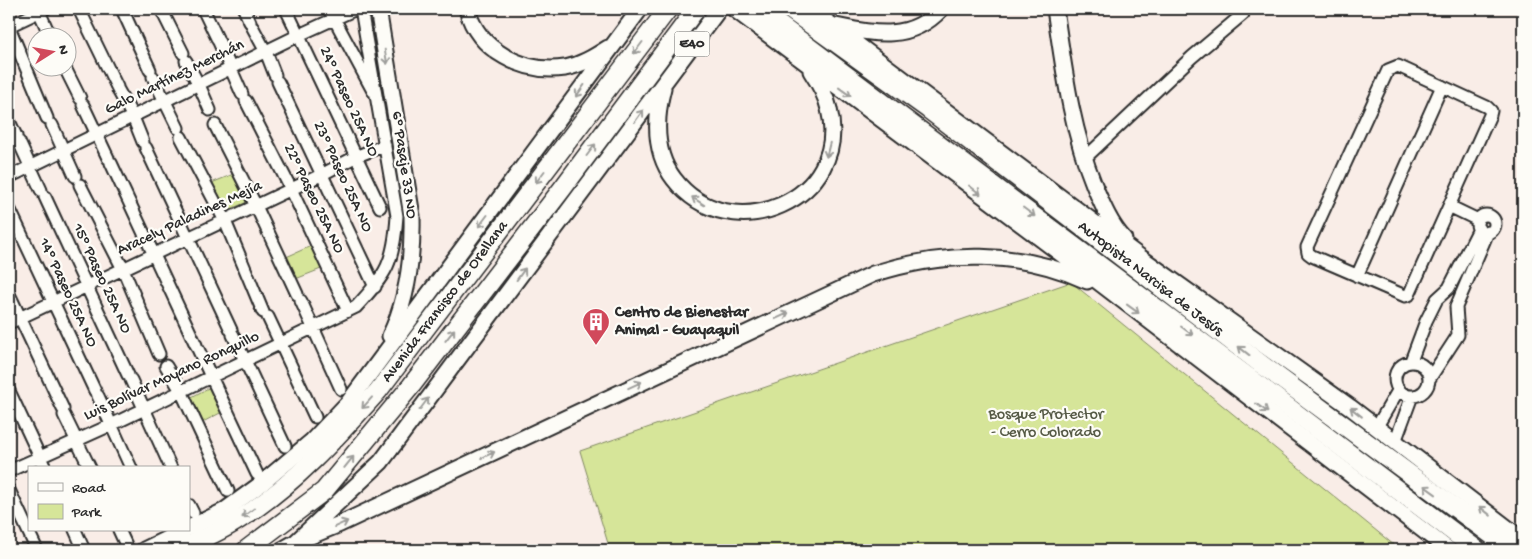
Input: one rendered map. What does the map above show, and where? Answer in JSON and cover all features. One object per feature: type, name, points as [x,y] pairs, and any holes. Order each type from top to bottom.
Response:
[{"type":"highway","name":"Avenida Francisco de Orellana","points":[[180,550],[238,520],[292,480],[332,442],[378,391],[668,9]]},
{"type":"highway","name":"Avenida Francisco de Orellana","points":[[246,550],[324,491],[411,386],[696,9]]},
{"type":"highway","name":"Autopista Narcisa de Jesús","points":[[758,9],[803,55],[1259,384],[1477,550]]},
{"type":"highway","name":"Autopista Narcisa de Jesús","points":[[789,9],[824,25],[928,109],[1260,364],[1512,550]]},
{"type":"main road","points":[[378,9],[410,198],[413,243],[411,264],[401,309],[378,362]]},
{"type":"main road","points":[[467,9],[474,28],[480,36],[498,53],[522,65],[540,68],[567,67],[586,61],[613,45]]},
{"type":"main road","name":"Avenida Francisco de Orellana","points":[[190,528],[224,511],[261,484],[312,441],[348,403],[640,9]]},
{"type":"main road","name":"E40","points":[[666,79],[719,9]]},
{"type":"main road","name":"Autopista Narcisa de Jesús","points":[[734,9],[803,55],[1449,550]]},
{"type":"main road","name":"Autopista Narcisa de Jesús","points":[[810,9],[824,25],[1376,428],[1523,540]]},
{"type":"main road","points":[[824,25],[877,34],[897,33],[909,30],[941,9]]},
{"type":"main road","points":[[1055,9],[1072,113],[1084,158],[1108,216],[1120,234],[1140,257]]},
{"type":"main road","points":[[666,79],[658,108],[657,129],[661,153],[672,175],[690,195],[709,207],[731,213],[755,213],[782,205],[801,193],[816,176],[827,157],[831,134],[830,110],[820,86],[803,55]]},
{"type":"main road","points":[[296,542],[381,462],[666,79]]},
{"type":"main road","points":[[282,550],[296,542],[358,516],[776,318],[873,274],[895,267],[939,259],[1002,258],[1055,269],[1111,292]]},
{"type":"main road","points":[[144,550],[181,532]]},
{"type":"street","points":[[79,9],[133,117],[144,145],[285,446]]},
{"type":"street","points":[[122,9],[151,73],[166,100],[179,132],[225,221],[266,314],[315,417]]},
{"type":"street","points":[[161,9],[210,110]]},
{"type":"street","name":"22º Paseo 25A NO","points":[[203,9],[244,98],[291,190],[348,311]]},
{"type":"street","name":"23º Paseo 25A NO","points":[[244,9],[266,52],[276,78],[375,287]]},
{"type":"street","points":[[329,9],[378,100]]},
{"type":"street","name":"Galo Martínez Merchán","points":[[9,177],[298,35],[356,9]]},
{"type":"street","name":"6º Pasaje 33 NO","points":[[348,311],[356,307],[375,287],[388,266],[395,243],[396,216],[378,100],[361,9]]},
{"type":"street","points":[[47,28],[41,10],[9,26],[49,122],[123,269],[160,354]]},
{"type":"street","name":"24º Paseo 25A NO","points":[[286,11],[380,207]]},
{"type":"street","points":[[1084,158],[1192,57],[1243,14]]},
{"type":"street","points":[[1398,66],[1442,86],[1487,107],[1491,111],[1409,295],[1406,296],[1356,276],[1308,253],[1307,247],[1388,70],[1398,66]]},
{"type":"street","points":[[70,78],[257,474]]},
{"type":"street","points":[[1356,276],[1442,86]]},
{"type":"street","name":"15º Paseo 25A NO","points":[[9,121],[170,466]]},
{"type":"street","points":[[215,125],[256,206],[341,389]]},
{"type":"street","name":"Aracely Paladines Mejía","points":[[9,323],[291,190],[356,156],[385,145]]},
{"type":"street","points":[[1449,206],[1482,227]]},
{"type":"street","name":"14º Paseo 25A NO","points":[[10,210],[131,466]]},
{"type":"street","points":[[1410,362],[1437,299],[1449,288],[1482,227]]},
{"type":"street","points":[[1430,378],[1424,366],[1416,362],[1410,362],[1405,363],[1398,370],[1395,380],[1399,389],[1407,395],[1417,396],[1425,390],[1430,378],[1458,335],[1456,307],[1482,227]]},
{"type":"street","points":[[9,294],[89,466]]},
{"type":"street","name":"Luis Bolívar Moyano Ronquillo","points":[[9,471],[144,409],[348,311]]},
{"type":"street","points":[[166,366],[228,491]]},
{"type":"street","points":[[1376,428],[1399,389]]},
{"type":"street","points":[[9,390],[44,466]]},
{"type":"street","points":[[1395,442],[1412,396]]},
{"type":"street","points":[[9,490],[28,529]]},
{"type":"street","points":[[29,532],[38,550]]},
{"type":"street","points":[[76,532],[84,550]]},
{"type":"street","points":[[120,532],[126,546]]},
{"type":"green space","points":[[236,173],[250,201],[223,212],[209,184]]},
{"type":"green space","points":[[311,246],[321,269],[293,280],[284,258]]},
{"type":"green space","name":"Bosque Protector - Cerro Colorado","points":[[1071,282],[1400,550],[610,550],[580,451]]},
{"type":"green space","points":[[212,386],[224,411],[199,424],[186,400]]},
{"type":"place","name":"Centro de Bienestar Animal - Guayaquil","points":[[596,346]]}]
